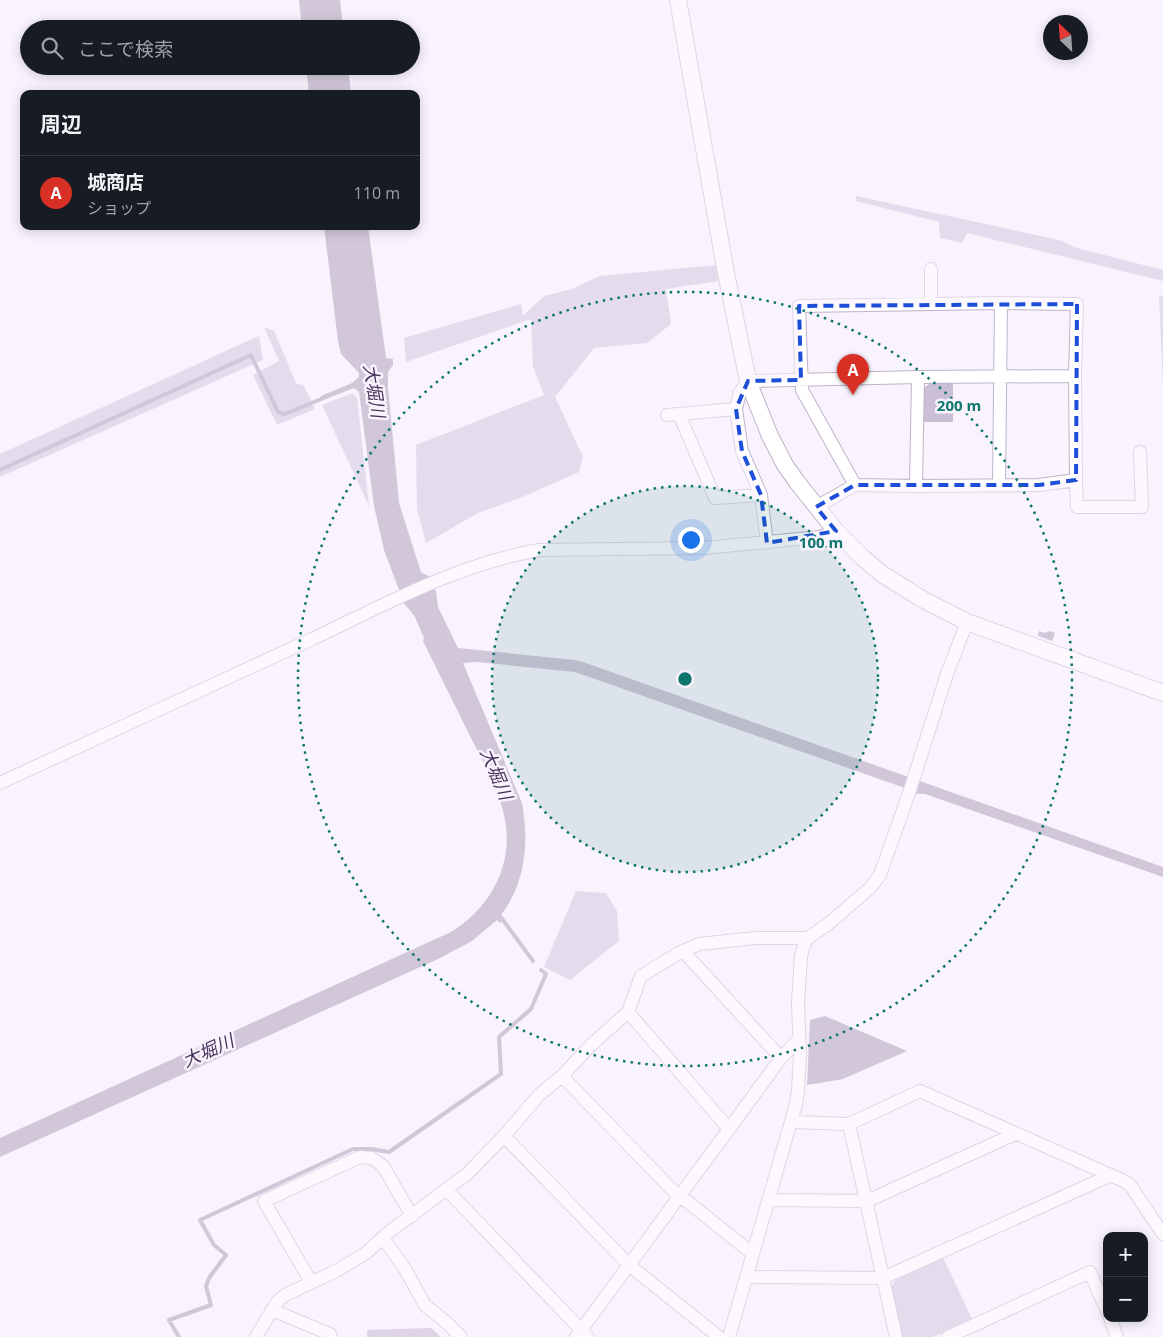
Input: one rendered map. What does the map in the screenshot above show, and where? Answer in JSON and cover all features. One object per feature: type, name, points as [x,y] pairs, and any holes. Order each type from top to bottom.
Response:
[{"type":"street","points":[[678,0],[725,268],[748,381],[761,418],[785,465],[836,531],[864,558],[882,574],[935,606],[967,622],[1163,693]]},
{"type":"street","points":[[931,269],[931,304]]},
{"type":"street","points":[[999,485],[1002,303]]},
{"type":"street","points":[[855,485],[802,390],[799,306],[1002,303],[1077,304],[1075,376],[1077,507],[1142,507],[1140,452]]},
{"type":"street","points":[[748,381],[1075,376]]},
{"type":"street","points":[[916,486],[918,377]]},
{"type":"street","points":[[748,381],[740,392],[736,409],[742,452],[762,495],[767,543]]},
{"type":"street","points":[[736,409],[673,415],[716,498],[762,495]]},
{"type":"street","points":[[816,507],[855,485],[999,485],[1039,484],[1076,480]]},
{"type":"street","points":[[0,783],[399,598],[475,566],[515,554],[539,550],[704,548],[820,537],[836,531]]},
{"type":"street","points":[[730,1337],[792,1122],[798,1090],[798,1002],[801,956],[804,945],[808,938],[848,908],[870,888],[880,875],[909,793],[947,674],[967,622]]},
{"type":"street","points":[[256,1337],[277,1302],[366,1253],[467,1174],[504,1136],[539,1095],[562,1076],[591,1045],[628,1012],[641,976],[683,951],[699,944],[756,938],[808,938]]},
{"type":"street","points":[[683,951],[781,1058]]},
{"type":"street","points":[[628,1012],[729,1130]]},
{"type":"street","points":[[446,1189],[582,1335],[678,1197],[781,1058],[799,1040]]},
{"type":"street","points":[[562,1076],[678,1197],[688,1202],[753,1254]]},
{"type":"street","points":[[792,1122],[849,1124],[920,1091],[1124,1181],[1130,1185],[1163,1234]]},
{"type":"street","points":[[849,1124],[896,1337]]},
{"type":"street","points":[[769,1200],[866,1201],[1016,1134]]},
{"type":"street","points":[[504,1136],[629,1265],[719,1337]]},
{"type":"street","points":[[311,1282],[264,1201],[360,1157],[372,1158],[383,1166],[412,1216]]},
{"type":"street","points":[[746,1277],[883,1278],[1109,1176]]},
{"type":"street","points":[[383,1238],[405,1269],[426,1305],[461,1337]]},
{"type":"street","points":[[948,1337],[1090,1272],[1103,1302]]},
{"type":"street","points":[[272,1310],[330,1334],[330,1337]]},
{"type":"street","points":[[1111,1322],[1117,1337]]},
{"type":"highlighted area","points":[[1077,304],[1076,480],[1039,485],[855,485],[816,507],[836,531],[767,543],[761,495],[742,451],[736,409],[748,381],[801,380],[799,306]]},
{"type":"shaded area","points":[[856,196],[1059,240],[1077,248],[1163,270],[1163,281],[967,233],[962,243],[940,238],[939,222],[856,201]]},
{"type":"shaded area","points":[[717,265],[718,281],[666,289],[671,324],[647,343],[594,348],[555,397],[583,457],[579,472],[520,498],[478,513],[426,543],[417,509],[416,445],[544,395],[533,366],[531,319],[406,362],[404,338],[521,304],[523,316],[544,296],[572,289],[600,276]]},
{"type":"shaded area","points":[[1159,295],[1163,296],[1163,387]]},
{"type":"shaded area","points":[[264,327],[274,331],[296,383],[304,386],[315,409],[277,425],[253,375],[279,361]]},
{"type":"shaded area","points":[[259,336],[263,360],[0,477],[0,454]]},
{"type":"shaded area","points":[[930,383],[953,383],[953,422],[923,422],[923,389]]},
{"type":"shaded area","points":[[353,393],[357,398],[369,506],[322,405]]},
{"type":"shaded area","points":[[576,891],[606,893],[617,911],[619,941],[570,980],[544,967]]},
{"type":"shaded area","points":[[943,1257],[972,1319],[933,1337],[903,1337],[891,1287],[897,1278]]},
{"type":"shaded area","points":[[431,1328],[441,1337],[367,1337],[367,1330]]},
{"type":"water","points":[[299,0],[340,0],[342,20],[301,20]]},
{"type":"water","points":[[307,75],[349,75],[351,90],[309,90]]},
{"type":"water","name":"大堀川","points":[[324,230],[369,230],[386,358],[393,359],[393,365],[388,372],[388,387],[399,503],[421,572],[430,577],[427,581],[436,591],[438,607],[458,648],[583,662],[1163,867],[1163,877],[925,794],[917,794],[902,787],[575,672],[477,662],[463,663],[522,803],[525,832],[524,861],[516,889],[501,915],[503,918],[500,923],[497,920],[472,941],[438,959],[0,1157],[0,1138],[451,932],[466,922],[478,910],[497,882],[503,866],[507,832],[501,804],[489,773],[423,641],[424,638],[415,617],[404,603],[384,550],[374,506],[359,392],[354,388],[323,400],[321,396],[352,383],[359,377],[359,373],[341,354]]},
{"type":"water","points":[[1039,631],[1055,633],[1052,641],[1038,636]]},
{"type":"water","points":[[825,1016],[907,1051],[843,1079],[807,1085],[810,1020]]},
{"type":"waterway","points":[[0,470],[251,355],[278,412],[285,414],[326,397]]},
{"type":"waterway","points":[[500,916],[533,961]]},
{"type":"waterway","points":[[179,1337],[169,1320],[211,1305],[206,1286],[209,1278],[226,1255],[214,1245],[200,1220],[353,1149],[389,1152],[501,1074],[499,1037],[531,1009],[546,974],[541,970]]},
{"type":"place","name":"城商店","points":[[853,395]]}]
